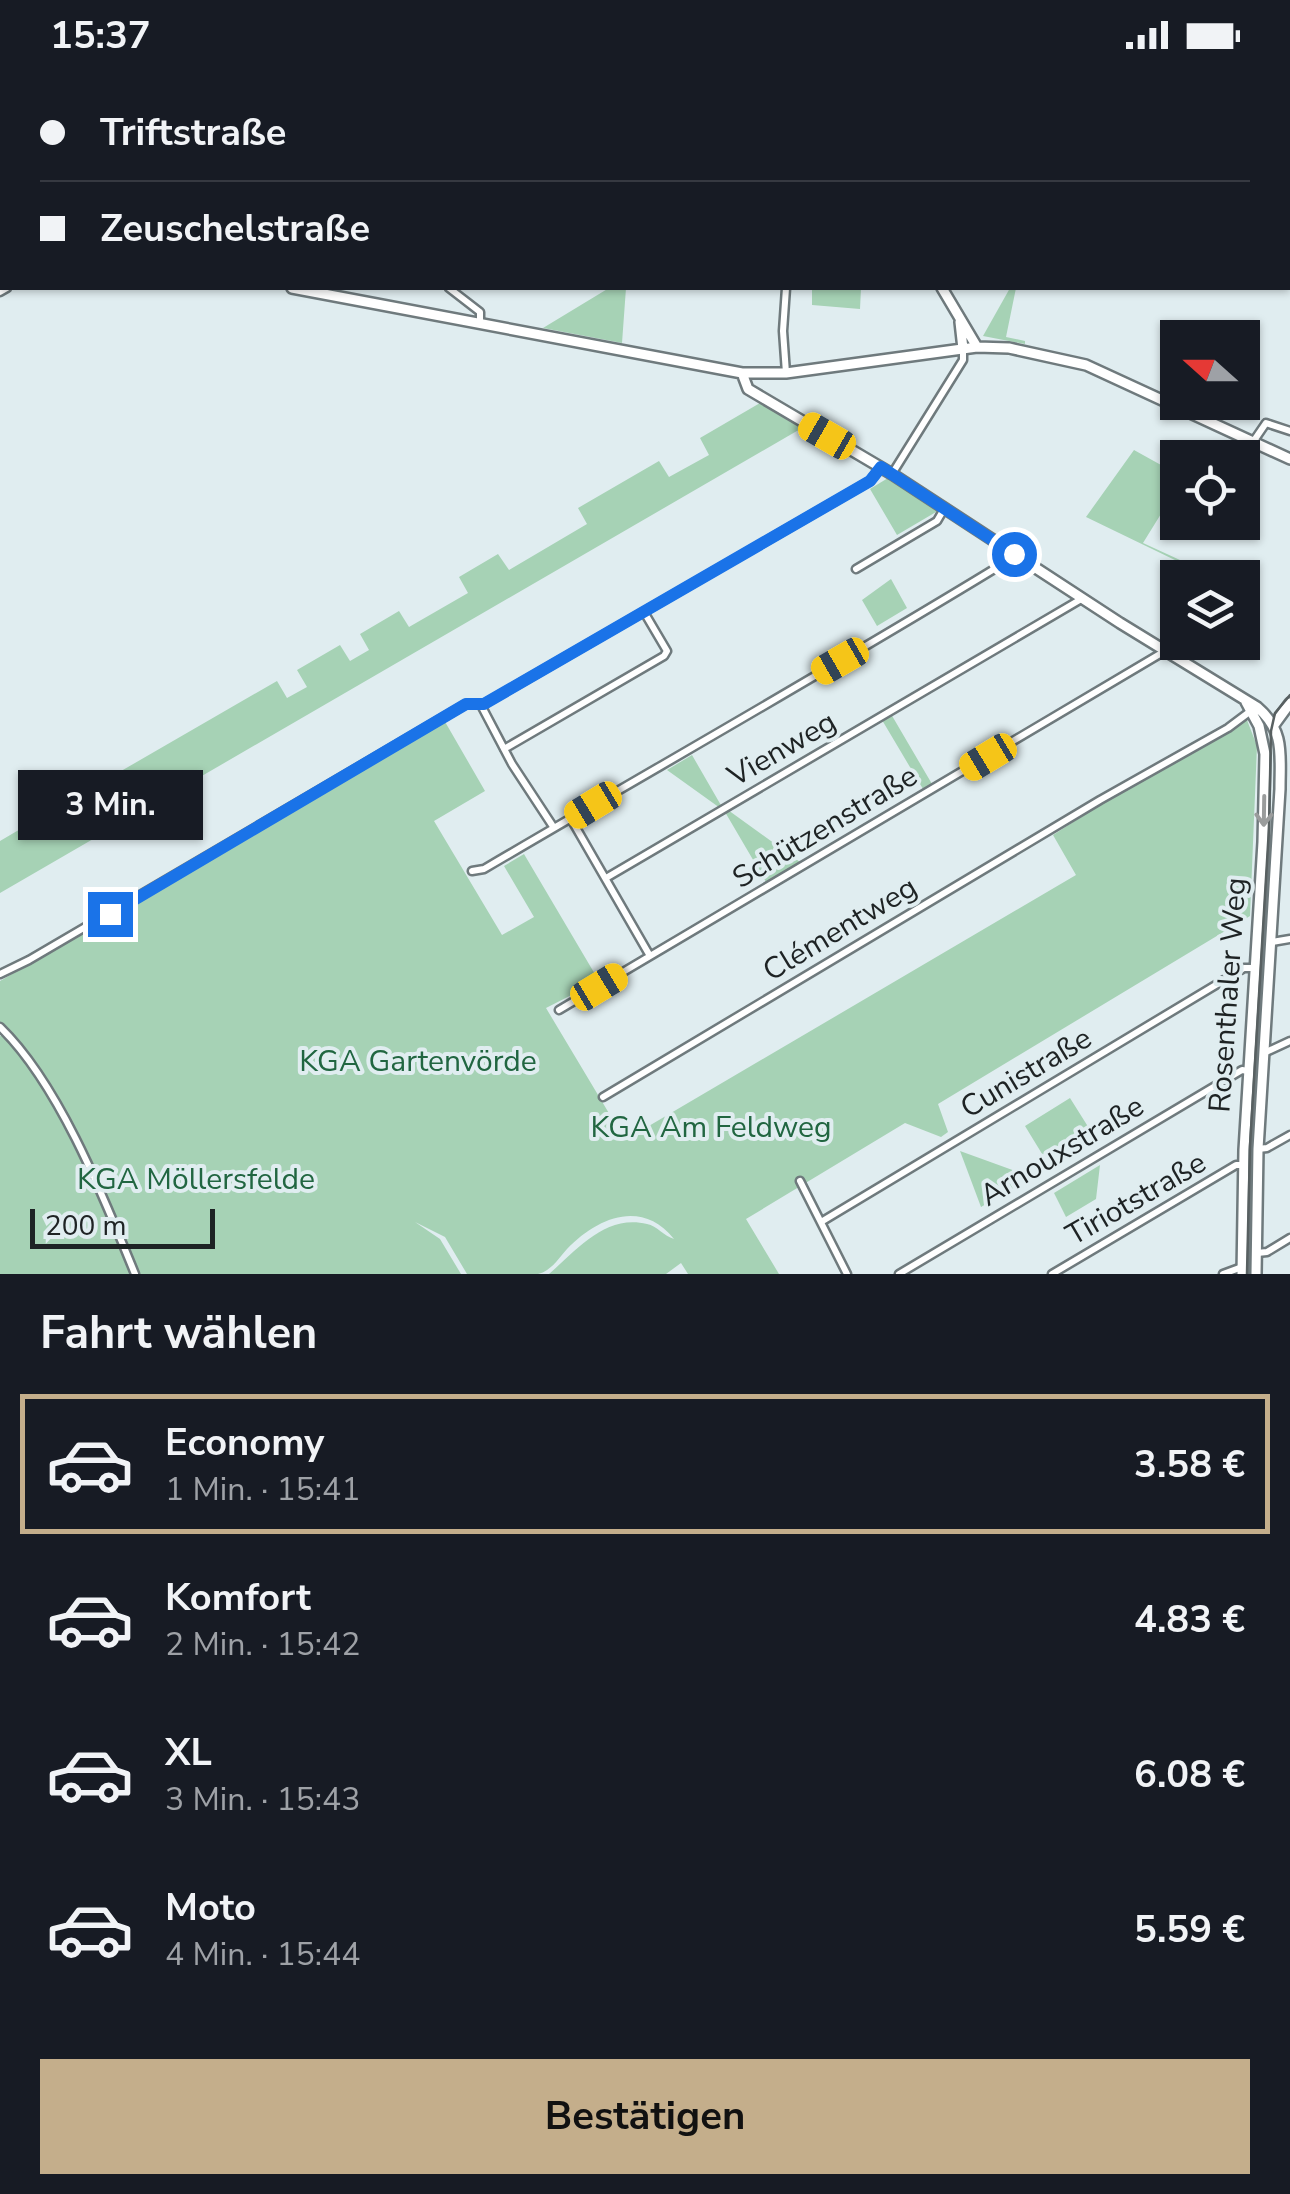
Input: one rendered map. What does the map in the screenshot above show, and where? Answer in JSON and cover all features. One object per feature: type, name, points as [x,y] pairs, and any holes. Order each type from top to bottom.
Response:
[{"type":"main road","points":[[302,290],[742,373],[786,372],[977,347],[1010,348],[1086,365],[1248,440]]},
{"type":"main road","points":[[943,290],[960,322],[963,349]]},
{"type":"main road","points":[[960,322],[977,347]]},
{"type":"main road","points":[[742,373],[748,388],[881,467],[1160,649]]},
{"type":"main road","points":[[1260,445],[1290,458]]},
{"type":"main road","points":[[1178,660],[1244,700],[1269,726],[1290,702]]},
{"type":"main road","name":"Rosenthaler Weg","points":[[1242,1270],[1243,1165],[1265,759],[1255,713]]},
{"type":"main road","name":"Rosenthaler Weg","points":[[1256,1274],[1258,1150],[1280,764],[1274,724]]},
{"type":"main road","points":[[1256,942],[1272,942]]},
{"type":"main road","points":[[1255,968],[1270,969]]},
{"type":"street","points":[[452,290],[480,312],[480,324]]},
{"type":"street","points":[[786,290],[786,372]]},
{"type":"street","points":[[892,474],[963,360],[963,349]]},
{"type":"street","points":[[1253,440],[1266,423],[1290,431]]},
{"type":"street","points":[[0,974],[466,704],[481,705],[644,612],[870,481],[881,467]]},
{"type":"street","points":[[856,569],[936,521],[945,508]]},
{"type":"street","points":[[472,871],[484,869],[936,605],[1014,554]]},
{"type":"street","name":"Vienweg","points":[[606,878],[1083,598]]},
{"type":"street","points":[[504,749],[664,656],[666,651],[644,612]]},
{"type":"street","name":"Schützenstraße","points":[[559,1010],[1160,655]]},
{"type":"street","points":[[481,705],[554,828]]},
{"type":"street","name":"Clémentweg","points":[[604,1096],[1100,800],[1255,713]]},
{"type":"street","points":[[571,818],[650,956]]},
{"type":"street","points":[[1272,942],[1290,940]]},
{"type":"street","name":"Cunistraße","points":[[822,1222],[1244,968],[1255,968]]},
{"type":"street","points":[[0,1027],[17,1044],[60,1113],[135,1274]]},
{"type":"street","points":[[1264,1053],[1290,1041]]},
{"type":"street","name":"Arnouxstraße","points":[[899,1274],[1242,1070],[1248,1071]]},
{"type":"street","points":[[1258,1150],[1290,1134]]},
{"type":"street","name":"Tiriotstraße","points":[[1052,1274],[1236,1165],[1243,1165]]},
{"type":"street","points":[[800,1181],[847,1274]]},
{"type":"street","points":[[1256,1254],[1290,1238]]},
{"type":"street","points":[[1223,1274],[1242,1270]]},
{"type":"green space","points":[[606,290],[626,290],[622,343],[543,328]]},
{"type":"green space","points":[[812,290],[861,290],[860,309],[812,305]]},
{"type":"green space","points":[[1009,290],[1016,290],[1006,337],[1025,344],[983,336]]},
{"type":"green space","points":[[760,403],[802,428],[0,893],[0,841],[34,821],[45,837],[66,825],[57,808],[277,681],[287,698],[307,687],[297,670],[340,645],[350,661],[369,650],[360,634],[399,611],[409,627],[468,593],[459,577],[498,554],[509,570],[587,524],[578,508],[659,461],[669,477],[709,455],[700,438]]},
{"type":"green space","points":[[1134,450],[1160,464],[1160,516],[1143,543],[1180,560],[1175,560],[1086,517]]},
{"type":"green space","points":[[888,478],[937,509],[936,512],[897,535],[870,489]]},
{"type":"green space","points":[[891,579],[907,608],[877,626],[862,600]]},
{"type":"green space","points":[[891,714],[932,784],[923,789],[882,720]]},
{"type":"green space","points":[[444,720],[485,791],[434,821],[502,935],[534,917],[504,866],[524,854],[599,981],[546,1008],[625,1140],[1076,875],[1053,835],[1134,783],[1247,720],[1257,746],[1250,916],[938,1104],[948,1132],[941,1137],[905,1123],[746,1219],[779,1274],[688,1274],[681,1263],[666,1274],[549,1274],[593,1236],[618,1224],[647,1224],[674,1239],[648,1219],[634,1216],[592,1228],[551,1267],[538,1274],[467,1274],[445,1237],[415,1222],[440,1239],[461,1274],[0,1274],[0,1036],[8,1034],[0,1022],[0,981]]},
{"type":"green space","points":[[692,755],[722,807],[667,770]]},
{"type":"green space","points":[[728,810],[800,862],[766,882],[725,812]]},
{"type":"green space","points":[[1070,1098],[1092,1133],[1047,1162],[1025,1126]]},
{"type":"green space","points":[[960,1151],[1032,1177],[981,1207]]},
{"type":"green space","points":[[1100,1165],[1096,1199],[1066,1217],[1054,1193]]},
{"type":"tram line","points":[[1247,1274],[1271,731],[1275,713],[1290,695]]},
{"type":"route","points":[[110,914],[466,704],[484,704],[591,643],[870,481],[881,467],[1014,554]]},
{"type":"park label","name":"KGA Gartenvörde","points":[[418,1061]]},
{"type":"park label","name":"KGA Am Feldweg","points":[[711,1127]]},
{"type":"park label","name":"KGA Möllersfelde","points":[[196,1179]]}]
